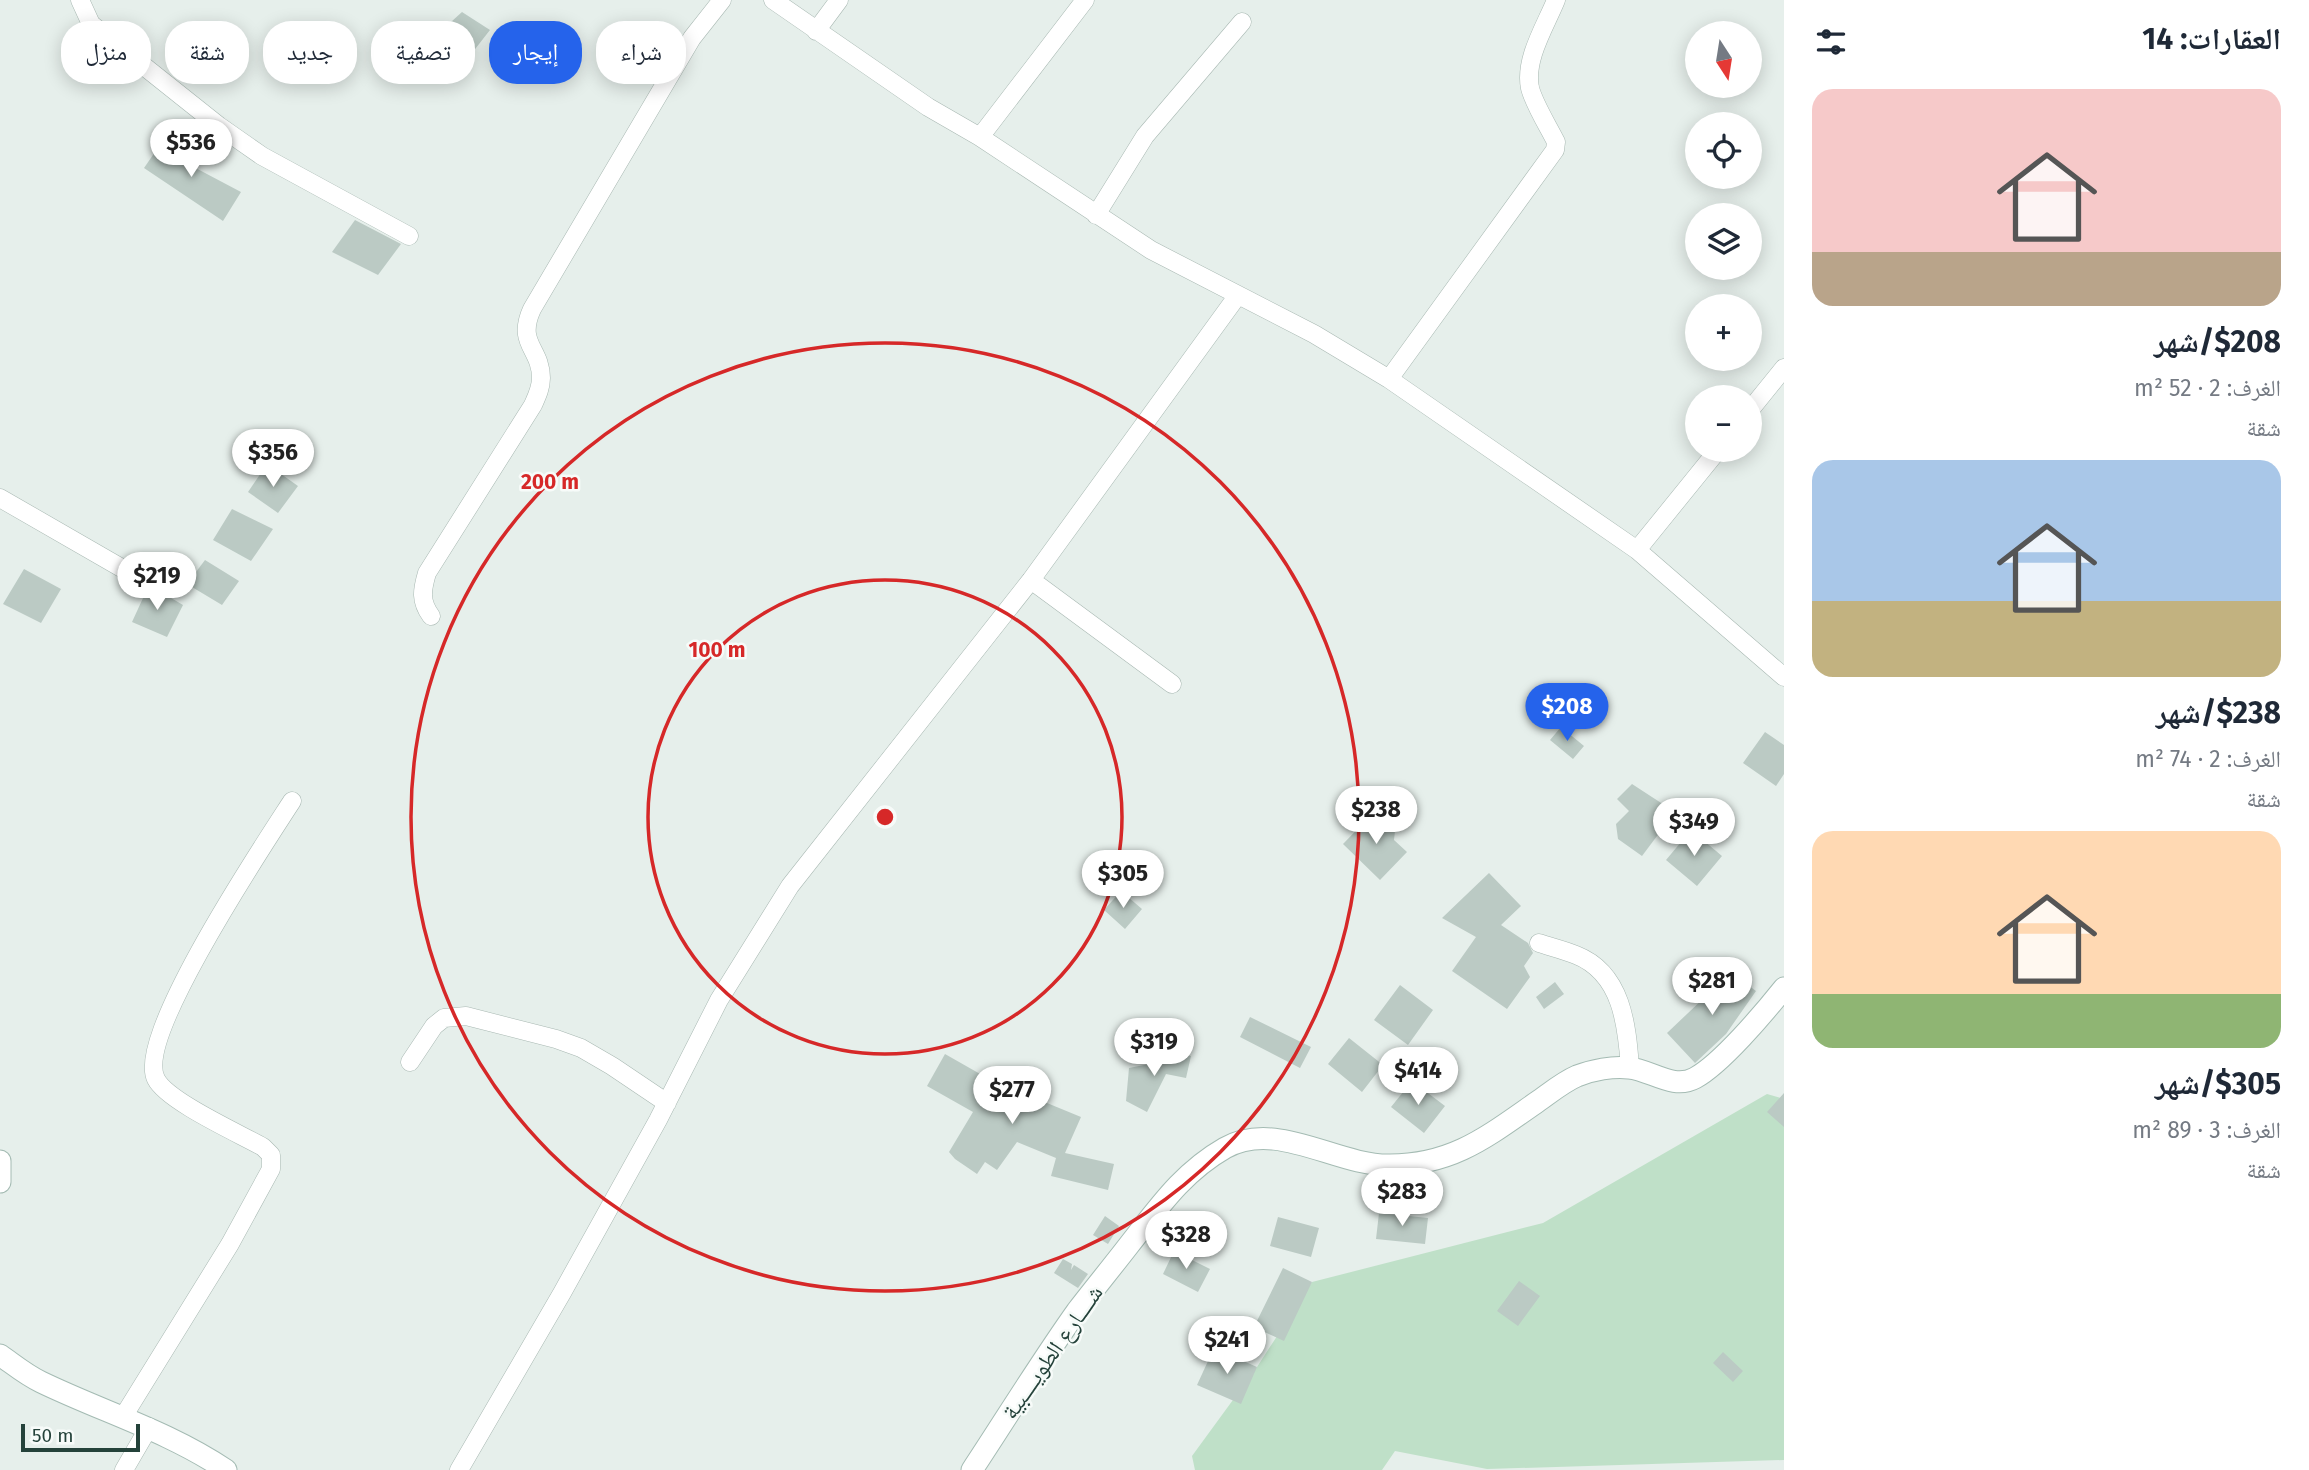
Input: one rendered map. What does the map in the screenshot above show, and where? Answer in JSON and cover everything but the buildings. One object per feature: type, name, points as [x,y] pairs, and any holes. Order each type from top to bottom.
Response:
[{"type":"street","points":[[80,0],[91,24],[219,127],[262,156],[409,236]]},
{"type":"street","points":[[431,616],[424,607],[422,591],[427,573],[533,405],[539,390],[541,374],[526,331],[529,316],[545,284],[592,210],[692,38],[722,0]]},
{"type":"street","points":[[773,0],[928,107],[980,137],[1151,250],[1314,334],[1389,379],[1637,550],[1784,677]]},
{"type":"street","points":[[816,31],[839,0]]},
{"type":"street","points":[[980,137],[1085,0]]},
{"type":"street","points":[[1389,379],[1555,150],[1556,142],[1530,87],[1531,66],[1537,45],[1556,0]]},
{"type":"street","points":[[1096,215],[1145,136],[1242,22]]},
{"type":"street","points":[[459,1470],[562,1293],[667,1103],[719,1000],[790,886],[1031,580],[1238,295]]},
{"type":"street","points":[[1762,395],[1784,368]]},
{"type":"street","points":[[1637,550],[1708,462]]},
{"type":"street","points":[[0,498],[125,570]]},
{"type":"street","points":[[1031,580],[1172,684]]},
{"type":"street","points":[[123,1417],[230,1244],[271,1169],[271,1155],[263,1147],[171,1096],[156,1079],[153,1068],[155,1052],[201,947],[292,801]]},
{"type":"street","points":[[1539,943],[1579,955],[1603,973],[1614,987],[1627,1026],[1630,1068]]},
{"type":"street","name":"شــــارع الطويــــبية","points":[[972,1470],[1077,1312],[1170,1193],[1201,1163],[1228,1146],[1251,1139],[1278,1140],[1360,1162],[1388,1166],[1418,1164],[1454,1155],[1486,1137],[1575,1076],[1597,1070],[1630,1068],[1672,1082],[1692,1080],[1710,1069],[1784,988]]},
{"type":"street","points":[[410,1062],[434,1026],[444,1018],[466,1016],[581,1048],[667,1103]]},
{"type":"street","points":[[0,1161],[0,1182]]},
{"type":"street","points":[[0,1355],[38,1381],[149,1427],[201,1453],[226,1470]]},
{"type":"street","points":[[124,1470],[149,1427]]},
{"type":"green space","points":[[1767,1094],[1784,1099],[1784,1460],[1487,1469],[1395,1451],[1382,1470],[1195,1470],[1192,1456],[1257,1367],[1312,1282],[1543,1223]]}]
